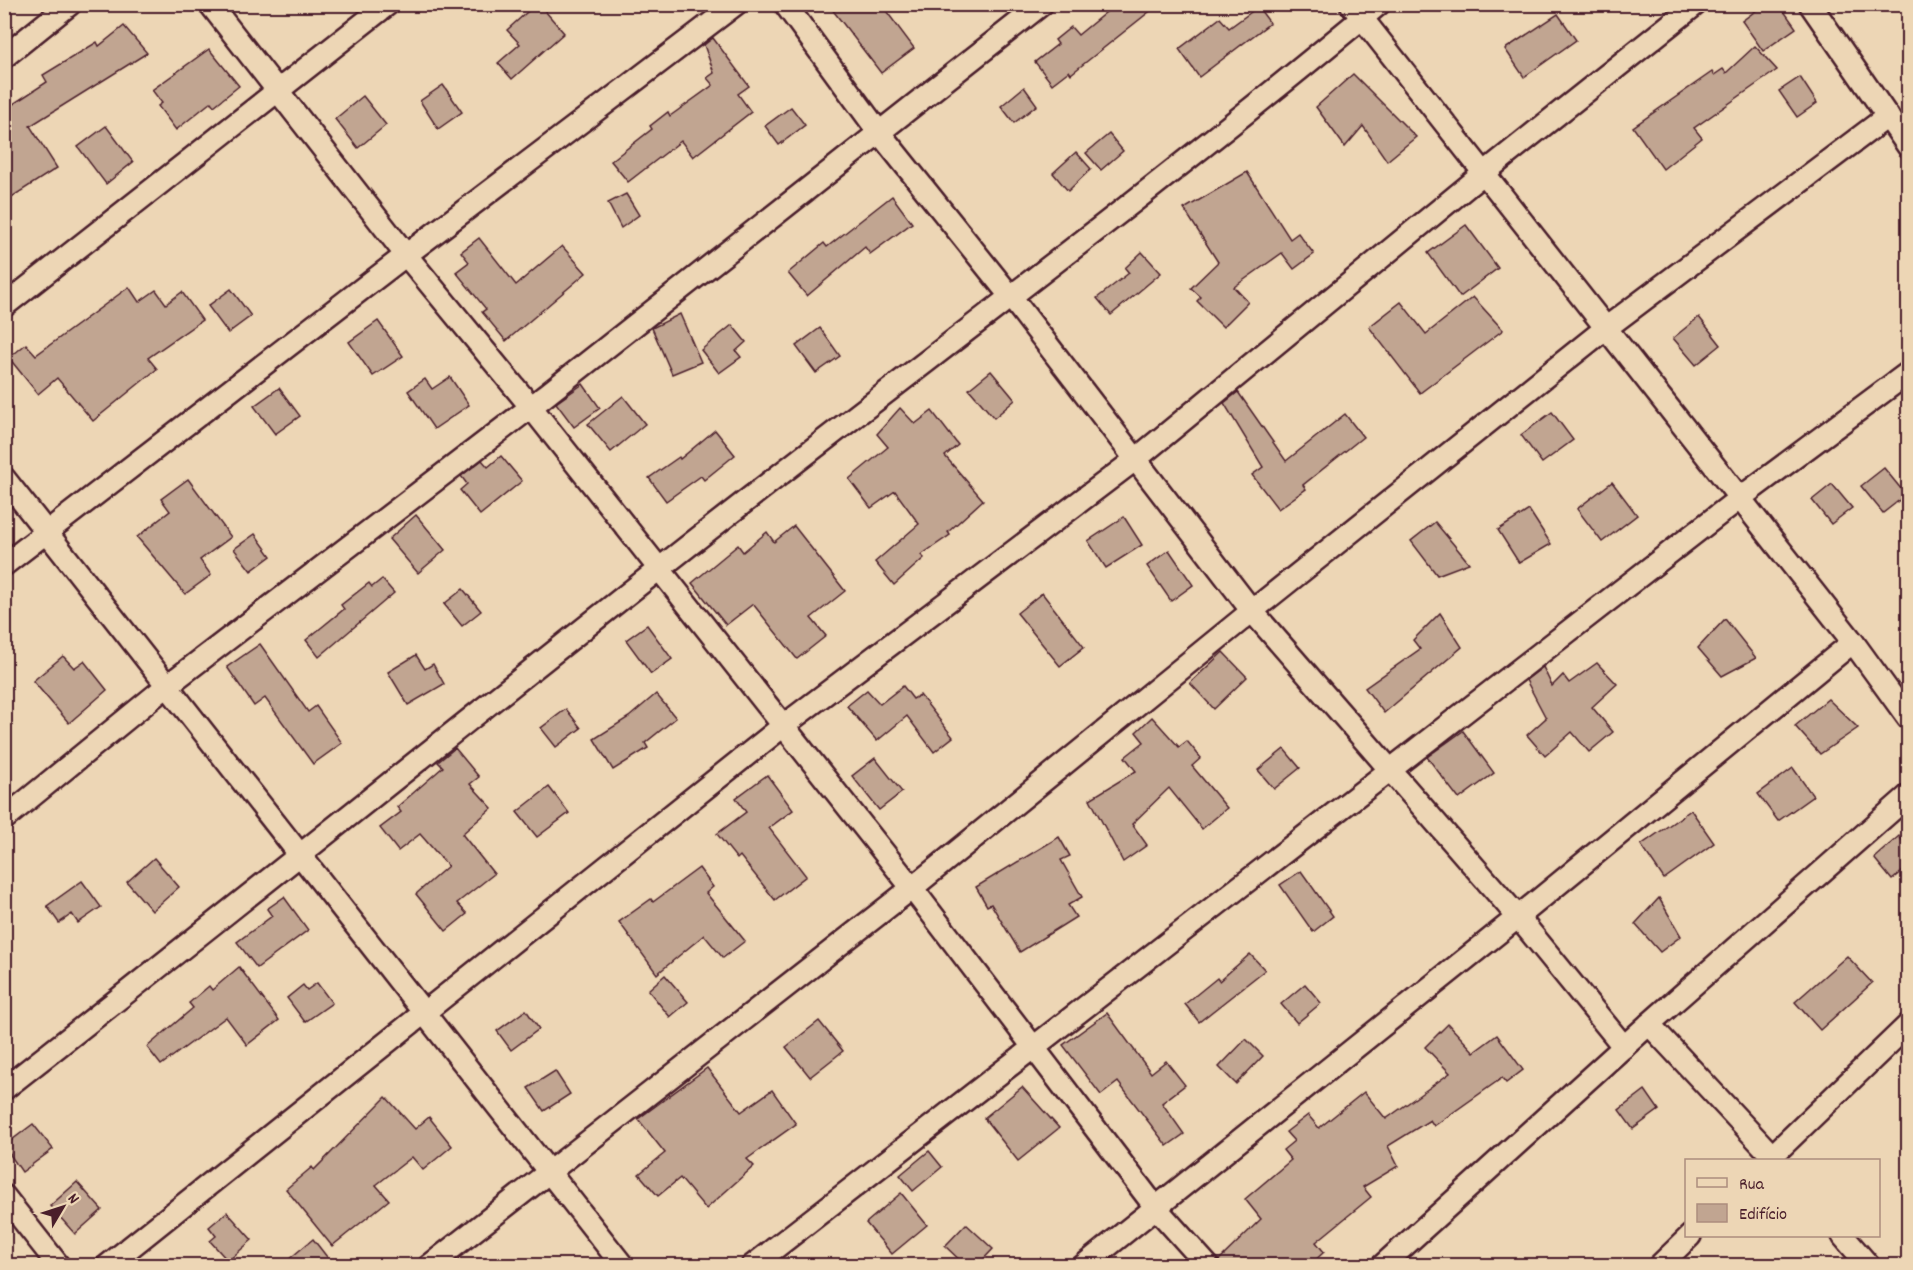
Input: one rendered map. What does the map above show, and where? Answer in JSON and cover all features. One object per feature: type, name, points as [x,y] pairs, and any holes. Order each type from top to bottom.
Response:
[{"type":"street","points":[[4,57],[70,4]]},
{"type":"street","points":[[210,4],[406,255],[531,407],[912,888],[1156,1208],[1208,1266]]},
{"type":"street","points":[[4,306],[388,4]]},
{"type":"street","points":[[4,566],[406,255],[736,4]]},
{"type":"street","points":[[785,4],[878,131],[1011,297],[1252,611],[1518,917],[1624,1047]]},
{"type":"street","points":[[4,819],[168,685],[531,407],[878,131],[1042,4]]},
{"type":"street","points":[[4,1089],[302,856],[659,568],[1011,297],[1357,11],[1379,4]]},
{"type":"street","points":[[107,1266],[424,1010],[783,726],[1136,459],[1484,173],[1696,4]]},
{"type":"street","points":[[1810,4],[1908,146]]},
{"type":"street","points":[[1357,11],[1853,642],[1908,718]]},
{"type":"street","points":[[429,1266],[912,888],[1252,611],[1606,328],[1888,116]]},
{"type":"street","points":[[752,1266],[1032,1046],[1391,771],[1740,498],[1908,373]]},
{"type":"street","points":[[4,478],[424,1010],[548,1174],[623,1266]]},
{"type":"street","points":[[1083,1266],[1518,917],[1853,642]]},
{"type":"street","points":[[1382,1266],[1649,1024],[1908,796]]},
{"type":"street","points":[[1649,1024],[1772,1159],[1908,1025]]},
{"type":"street","points":[[4,1196],[59,1266]]},
{"type":"street","points":[[1659,1266],[1689,1237]]},
{"type":"street","points":[[1844,1237],[1869,1266]]},
{"type":"building","points":[[536,4],[539,4],[564,33],[512,79],[498,63],[520,44],[507,30]]},
{"type":"building","points":[[828,4],[881,4],[914,48],[881,73]]},
{"type":"building","points":[[1116,4],[1159,4],[1071,74],[1069,71],[1052,84],[1035,62],[1058,44],[1055,40],[1071,27],[1078,35]]},
{"type":"building","points":[[1765,4],[1779,4],[1796,28],[1763,51],[1742,21]]},
{"type":"building","points":[[1258,7],[1270,23],[1199,77],[1179,49],[1220,18],[1229,28]]},
{"type":"building","points":[[1558,14],[1576,40],[1524,77],[1505,49]]},
{"type":"building","points":[[124,26],[147,53],[30,126],[57,168],[4,202],[4,110],[47,82],[43,75],[97,42],[99,46]]},
{"type":"building","points":[[713,38],[749,86],[738,94],[751,112],[693,157],[681,141],[628,182],[611,161],[652,129],[650,126],[668,112],[670,116],[713,85],[707,78],[714,73],[704,45]]},
{"type":"building","points":[[1755,46],[1777,70],[1694,128],[1702,138],[1663,169],[1633,127],[1712,72],[1714,75],[1723,69],[1726,73]]},
{"type":"building","points":[[209,49],[239,86],[214,106],[211,102],[176,130],[158,106],[162,103],[152,90]]},
{"type":"building","points":[[1353,74],[1416,137],[1387,161],[1363,126],[1345,147],[1316,107]]},
{"type":"building","points":[[1800,77],[1817,103],[1797,117],[1779,91]]},
{"type":"building","points":[[443,85],[462,112],[438,129],[420,101]]},
{"type":"building","points":[[1024,87],[1037,105],[1014,123],[1001,106]]},
{"type":"building","points":[[363,96],[386,125],[358,148],[335,119]]},
{"type":"building","points":[[791,107],[805,125],[779,145],[765,126]]},
{"type":"building","points":[[106,126],[133,162],[106,184],[78,147]]},
{"type":"building","points":[[1109,134],[1123,151],[1101,170],[1086,153]]},
{"type":"building","points":[[1076,152],[1091,169],[1068,191],[1053,173]]},
{"type":"building","points":[[1247,172],[1290,239],[1298,233],[1314,254],[1294,269],[1282,253],[1234,287],[1248,302],[1223,327],[1197,301],[1201,297],[1191,288],[1218,262],[1184,209]]},
{"type":"building","points":[[626,194],[639,215],[621,228],[608,203]]},
{"type":"building","points":[[892,196],[912,223],[870,254],[865,247],[807,296],[788,273],[824,243],[827,247]]},
{"type":"building","points":[[1466,225],[1498,268],[1460,297],[1428,253]]},
{"type":"building","points":[[479,238],[516,285],[562,246],[586,273],[506,341],[482,312],[486,309],[456,272],[469,262],[461,252]]},
{"type":"building","points":[[1142,252],[1161,273],[1111,315],[1097,298],[1129,273],[1125,268]]},
{"type":"building","points":[[129,287],[139,302],[156,290],[166,304],[182,292],[202,320],[148,358],[157,369],[93,421],[57,378],[38,394],[9,358],[26,344],[36,355]]},
{"type":"building","points":[[231,289],[251,316],[228,333],[208,306]]},
{"type":"building","points":[[1473,297],[1503,330],[1420,393],[1369,327],[1401,302],[1426,334]]},
{"type":"building","points":[[680,314],[701,362],[672,374],[652,328]]},
{"type":"building","points":[[1699,317],[1721,345],[1696,365],[1673,338]]},
{"type":"building","points":[[378,321],[403,356],[373,376],[349,342]]},
{"type":"building","points":[[732,325],[746,342],[736,351],[741,357],[719,373],[701,350]]},
{"type":"building","points":[[820,328],[840,356],[816,373],[796,346]]},
{"type":"building","points":[[991,371],[1015,400],[994,418],[969,389]]},
{"type":"building","points":[[450,377],[469,405],[434,429],[408,391],[425,379],[432,389]]},
{"type":"building","points":[[583,384],[600,408],[574,427],[556,403]]},
{"type":"building","points":[[279,388],[300,416],[275,434],[254,406]]},
{"type":"building","points":[[1238,392],[1286,461],[1345,414],[1363,437],[1303,485],[1306,489],[1278,509],[1252,475],[1263,467],[1224,403]]},
{"type":"building","points":[[623,396],[645,424],[611,452],[588,424]]},
{"type":"building","points":[[900,408],[915,424],[932,411],[958,445],[945,456],[983,500],[948,532],[950,535],[921,555],[924,558],[894,585],[875,562],[919,524],[895,491],[871,508],[849,479],[888,447],[877,434]]},
{"type":"building","points":[[1552,412],[1573,440],[1542,463],[1521,435]]},
{"type":"building","points":[[715,430],[735,455],[704,480],[701,476],[666,501],[649,478],[679,457],[680,459]]},
{"type":"building","points":[[501,456],[522,481],[480,515],[460,490],[467,484],[461,476],[482,460],[488,467]]},
{"type":"building","points":[[1884,468],[1906,495],[1883,513],[1861,486]]},
{"type":"building","points":[[188,479],[231,537],[200,560],[211,575],[185,594],[137,537],[170,511],[161,499]]},
{"type":"building","points":[[1612,482],[1637,515],[1602,542],[1577,509]]},
{"type":"building","points":[[1832,484],[1852,508],[1831,524],[1812,500]]},
{"type":"building","points":[[1529,510],[1551,544],[1519,563],[1498,530]]},
{"type":"building","points":[[416,515],[445,550],[418,573],[389,539]]},
{"type":"building","points":[[1124,517],[1142,545],[1106,568],[1088,541]]},
{"type":"building","points":[[1435,522],[1469,563],[1437,575],[1411,541]]},
{"type":"building","points":[[794,526],[845,591],[811,618],[826,636],[797,659],[753,604],[726,625],[692,583],[738,545],[743,552],[767,532],[774,542]]},
{"type":"building","points":[[255,534],[271,556],[251,571],[234,549]]},
{"type":"building","points":[[1169,550],[1193,585],[1171,601],[1147,566]]},
{"type":"building","points":[[382,579],[394,593],[319,657],[306,640],[344,609],[341,605],[369,583],[372,587]]},
{"type":"building","points":[[463,589],[481,611],[462,626],[444,604]]},
{"type":"building","points":[[1042,593],[1084,647],[1060,666],[1017,613]]},
{"type":"building","points":[[1440,613],[1462,647],[1384,713],[1365,688],[1420,649],[1413,640]]},
{"type":"building","points":[[1725,619],[1756,658],[1722,676],[1698,648]]},
{"type":"building","points":[[647,625],[672,659],[651,674],[626,640]]},
{"type":"building","points":[[260,644],[308,712],[316,706],[342,743],[313,764],[265,698],[254,706],[227,667]]},
{"type":"building","points":[[1223,652],[1247,677],[1214,709],[1190,683]]},
{"type":"building","points":[[416,655],[425,669],[433,664],[444,684],[408,705],[388,672]]},
{"type":"building","points":[[63,656],[74,668],[84,661],[107,690],[69,723],[33,681]]},
{"type":"building","points":[[1597,663],[1617,684],[1592,707],[1613,732],[1589,752],[1572,732],[1545,756],[1527,735],[1546,718],[1526,680],[1543,667],[1552,686],[1563,675],[1569,683]]},
{"type":"building","points":[[903,686],[913,699],[920,695],[953,737],[934,752],[907,716],[877,741],[847,706],[867,690],[880,704]]},
{"type":"building","points":[[656,694],[676,718],[645,743],[648,748],[613,770],[594,739],[629,717]]},
{"type":"building","points":[[1828,699],[1858,728],[1820,754],[1795,726]]},
{"type":"building","points":[[566,709],[581,728],[556,747],[541,728]]},
{"type":"building","points":[[1152,717],[1179,747],[1187,741],[1201,758],[1192,766],[1227,808],[1202,829],[1169,788],[1132,824],[1147,845],[1123,862],[1090,799],[1136,771],[1125,757],[1144,742],[1136,732]]},
{"type":"building","points":[[1463,731],[1494,773],[1459,799],[1427,757]]},
{"type":"building","points":[[455,748],[479,777],[470,784],[492,808],[462,834],[494,874],[457,903],[467,914],[446,931],[416,894],[448,866],[420,834],[398,851],[380,828],[401,812],[397,807],[443,767],[438,762]]},
{"type":"building","points":[[1284,749],[1300,768],[1274,789],[1258,770]]},
{"type":"building","points":[[875,758],[902,792],[879,810],[852,776]]},
{"type":"building","points":[[1793,768],[1813,796],[1778,821],[1758,794]]},
{"type":"building","points":[[767,775],[793,810],[769,828],[806,876],[775,900],[740,856],[737,859],[717,834],[746,812],[736,798]]},
{"type":"building","points":[[549,787],[569,813],[537,837],[517,812]]},
{"type":"building","points":[[1691,810],[1714,843],[1664,879],[1641,845]]},
{"type":"building","points":[[1899,836],[1908,848],[1908,867],[1892,880],[1874,858]]},
{"type":"building","points":[[1059,837],[1070,856],[1061,860],[1082,897],[1068,905],[1076,917],[1020,952],[991,904],[987,906],[976,887]]},
{"type":"building","points":[[154,858],[179,887],[152,911],[127,882]]},
{"type":"building","points":[[699,868],[713,887],[706,893],[745,941],[723,958],[704,935],[657,974],[619,922],[651,899],[653,902]]},
{"type":"building","points":[[1301,871],[1333,916],[1313,932],[1280,885]]},
{"type":"building","points":[[82,881],[101,907],[78,923],[72,914],[59,923],[47,906]]},
{"type":"building","points":[[284,897],[308,930],[257,968],[237,942],[272,916],[267,909]]},
{"type":"building","points":[[1659,898],[1681,936],[1660,952],[1635,924]]},
{"type":"building","points":[[1250,954],[1265,970],[1199,1022],[1185,1004],[1217,978],[1219,981]]},
{"type":"building","points":[[1847,956],[1872,983],[1820,1030],[1795,1002]]},
{"type":"building","points":[[239,967],[279,1020],[247,1045],[226,1017],[161,1065],[147,1047],[193,1008],[189,1003],[209,986],[212,990]]},
{"type":"building","points":[[665,975],[688,1002],[670,1017],[648,990]]},
{"type":"building","points":[[317,983],[332,1003],[305,1022],[287,998],[303,985],[307,990]]},
{"type":"building","points":[[1305,984],[1321,1003],[1297,1023],[1281,1004]]},
{"type":"building","points":[[526,1010],[539,1029],[511,1050],[497,1031]]},
{"type":"building","points":[[1107,1013],[1151,1073],[1166,1061],[1185,1085],[1162,1103],[1184,1134],[1167,1146],[1118,1082],[1101,1095],[1063,1045]]},
{"type":"building","points":[[819,1021],[843,1051],[810,1077],[786,1047]]},
{"type":"building","points":[[1448,1024],[1474,1052],[1497,1035],[1523,1070],[1506,1083],[1502,1078],[1434,1126],[1430,1120],[1388,1146],[1398,1166],[1363,1187],[1371,1197],[1316,1242],[1324,1252],[1309,1266],[1220,1266],[1219,1260],[1261,1219],[1245,1199],[1291,1160],[1283,1150],[1294,1141],[1286,1132],[1308,1115],[1319,1128],[1364,1092],[1386,1119],[1450,1073],[1425,1047]]},
{"type":"building","points":[[1246,1039],[1263,1056],[1236,1084],[1219,1067]]},
{"type":"building","points":[[707,1068],[741,1112],[772,1090],[796,1124],[747,1159],[754,1166],[706,1209],[680,1178],[658,1196],[639,1174],[665,1153],[638,1119]]},
{"type":"building","points":[[555,1071],[570,1094],[544,1111],[528,1088]]},
{"type":"building","points":[[1022,1087],[1059,1128],[1018,1161],[984,1118]]},
{"type":"building","points":[[1645,1090],[1659,1110],[1633,1129],[1619,1110]]},
{"type":"building","points":[[386,1097],[415,1129],[429,1117],[452,1146],[423,1170],[412,1157],[376,1185],[389,1200],[332,1246],[286,1189],[312,1167],[314,1170]]},
{"type":"building","points":[[33,1124],[53,1149],[22,1172],[4,1146]]},
{"type":"building","points":[[929,1151],[942,1167],[913,1191],[900,1175]]},
{"type":"building","points":[[77,1182],[102,1210],[75,1234],[50,1206]]},
{"type":"building","points":[[901,1193],[927,1225],[892,1254],[866,1223]]},
{"type":"building","points":[[227,1212],[252,1240],[228,1261],[210,1241],[216,1236],[209,1227]]},
{"type":"building","points":[[966,1224],[993,1249],[977,1266],[966,1266],[945,1246]]},
{"type":"building","points":[[313,1239],[334,1266],[281,1266]]}]
